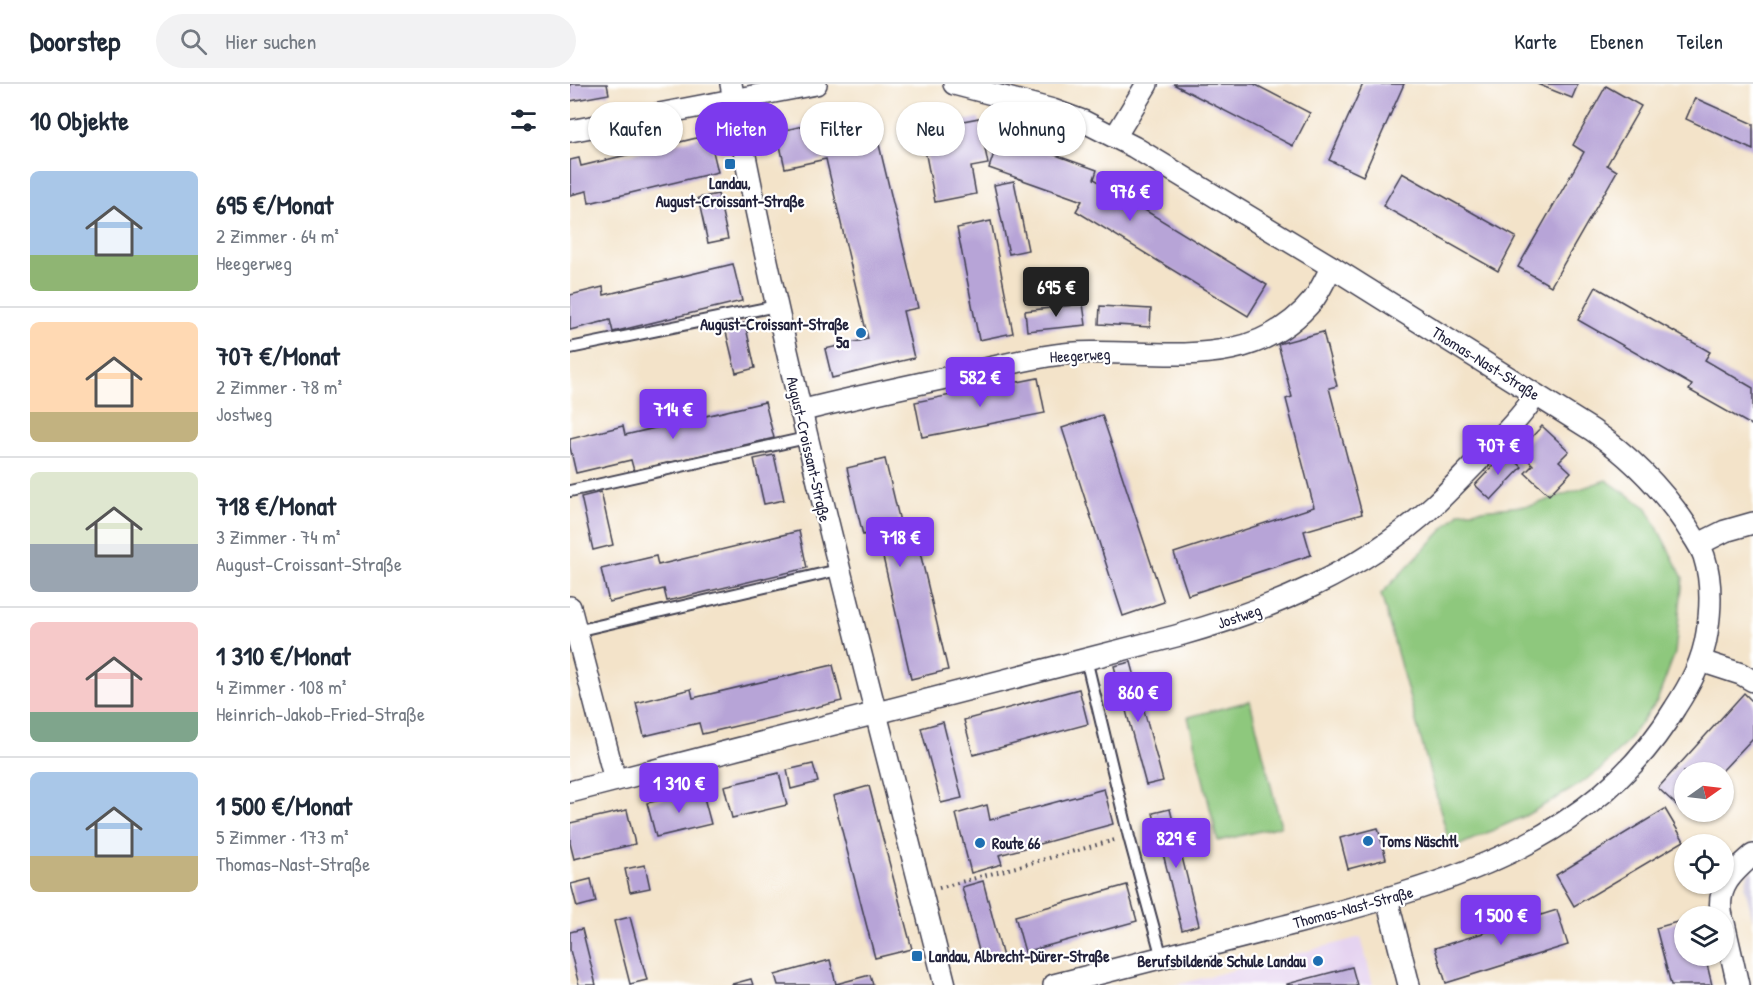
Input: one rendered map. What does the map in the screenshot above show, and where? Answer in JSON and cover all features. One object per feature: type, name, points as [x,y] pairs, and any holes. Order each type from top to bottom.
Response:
[{"type":"street","points":[[570,131],[732,91],[816,84]]},
{"type":"street","name":"Thomas-Nast-Straße","points":[[954,84],[1053,110],[1115,136],[1332,267],[1583,424],[1624,454],[1666,496],[1699,544],[1706,564],[1710,592],[1710,613],[1701,661],[1660,732],[1642,756],[1603,794],[1549,832],[1492,862],[1454,878],[1387,899],[1054,985]]},
{"type":"street","points":[[1115,136],[1147,84]]},
{"type":"street","name":"August-Croissant-Straße","points":[[732,91],[776,306],[806,438],[945,985]]},
{"type":"street","name":"Heegerweg","points":[[800,411],[1050,355],[1102,353],[1197,355],[1231,348],[1275,332],[1295,318],[1315,297],[1332,267]]},
{"type":"street","name":"Jostweg","points":[[570,792],[1186,633],[1272,605],[1359,561],[1433,506],[1517,420],[1536,395]]},
{"type":"street","points":[[1699,544],[1725,531],[1753,523]]},
{"type":"street","points":[[570,607],[615,780]]},
{"type":"street","points":[[1701,661],[1741,674],[1753,681]]},
{"type":"street","points":[[1720,906],[1723,888],[1734,870],[1753,855]]},
{"type":"street","points":[[1387,899],[1409,985]]},
{"type":"street","points":[[1734,966],[1738,985]]},
{"type":"lane","points":[[570,348],[776,306]]},
{"type":"lane","points":[[570,491],[806,438]]},
{"type":"lane","points":[[576,631],[838,570]]},
{"type":"lane","points":[[1086,659],[1129,837],[1162,958]]},
{"type":"path","points":[[921,892],[1129,837]]},
{"type":"shaded area","points":[[1753,870],[1753,921],[1745,887],[1748,873]]},
{"type":"shaded area","name":"Berufsbildende Schule Landau","points":[[1361,937],[1373,985],[1176,985]]},
{"type":"green space","points":[[1606,480],[1647,508],[1683,578],[1675,653],[1657,701],[1626,743],[1600,770],[1525,816],[1451,849],[1381,594],[1460,512],[1533,505]]},
{"type":"green space","points":[[1250,701],[1281,826],[1218,841],[1188,717]]},
{"type":"building","points":[[570,84],[607,84],[609,94],[570,101]]},
{"type":"building","points":[[1173,84],[1254,84],[1310,113],[1293,146]]},
{"type":"building","points":[[1363,84],[1404,84],[1363,176],[1329,160]]},
{"type":"building","points":[[1537,84],[1578,84],[1572,98]]},
{"type":"building","points":[[1606,86],[1641,106],[1607,165],[1617,171],[1551,286],[1518,267],[1584,152],[1573,145]]},
{"type":"building","points":[[1695,98],[1753,124],[1753,150],[1686,119]]},
{"type":"building","points":[[977,118],[977,156],[986,156],[988,164],[971,167],[976,194],[935,202],[926,156],[965,156],[965,121]]},
{"type":"building","points":[[800,127],[800,156],[882,156],[918,308],[903,311],[914,358],[832,378],[825,349],[868,339],[826,159],[785,168],[782,156],[788,156],[788,129]]},
{"type":"building","points":[[695,138],[695,156],[714,156],[718,172],[589,203],[587,191],[570,195],[570,160],[579,158],[581,166],[622,156],[683,156],[683,141]]},
{"type":"building","points":[[993,156],[1058,156],[1097,170],[1094,179],[1267,285],[1248,316],[1076,211],[1082,201],[989,168]]},
{"type":"building","points":[[1402,173],[1516,237],[1498,271],[1383,206]]},
{"type":"building","points":[[1014,181],[1028,250],[1009,254],[994,185]]},
{"type":"building","points":[[718,194],[728,239],[708,243],[698,198]]},
{"type":"building","points":[[991,221],[1013,333],[979,340],[957,228]]},
{"type":"building","points":[[733,264],[742,301],[613,332],[610,320],[570,330],[570,295],[603,287],[604,295]]},
{"type":"building","points":[[1596,287],[1710,352],[1705,360],[1753,388],[1753,422],[1751,425],[1689,390],[1692,385],[1578,320]]},
{"type":"building","points":[[1083,304],[1086,325],[1027,331],[1025,311]]},
{"type":"building","points":[[1100,306],[1151,309],[1150,327],[1099,324]]},
{"type":"building","points":[[745,323],[755,368],[736,373],[725,328]]},
{"type":"building","points":[[1323,332],[1337,386],[1329,388],[1362,514],[1304,531],[1311,555],[1188,595],[1174,553],[1314,507],[1286,399],[1292,397],[1278,344]]},
{"type":"building","points":[[1038,378],[1045,413],[922,437],[915,402]]},
{"type":"building","points":[[765,402],[774,438],[634,471],[631,460],[576,473],[570,439],[623,426],[625,435]]},
{"type":"building","points":[[1102,415],[1164,602],[1123,616],[1062,428]]},
{"type":"building","points":[[1542,426],[1569,451],[1559,461],[1571,472],[1549,495],[1525,473],[1533,465],[1519,451]]},
{"type":"building","points":[[1506,452],[1522,467],[1491,500],[1475,485]]},
{"type":"building","points":[[774,455],[784,500],[764,504],[754,459]]},
{"type":"building","points":[[885,459],[901,526],[913,523],[948,670],[911,679],[877,531],[863,535],[847,468]]},
{"type":"building","points":[[601,492],[613,545],[593,550],[581,497]]},
{"type":"building","points":[[799,531],[807,568],[667,601],[664,589],[609,602],[601,569],[656,556],[658,565]]},
{"type":"building","points":[[1131,662],[1163,781],[1146,785],[1114,666]]},
{"type":"building","points":[[833,665],[842,701],[702,734],[699,723],[644,736],[636,703],[691,689],[693,698]]},
{"type":"building","points":[[1079,689],[1088,724],[973,755],[964,720]]},
{"type":"building","points":[[1744,693],[1753,702],[1753,738],[1730,762],[1682,762]]},
{"type":"building","points":[[943,722],[962,798],[941,803],[921,728]]},
{"type":"building","points":[[813,764],[818,782],[791,789],[787,770]]},
{"type":"building","points":[[1674,770],[1674,803],[1658,788]]},
{"type":"building","points":[[779,773],[787,805],[732,818],[724,786]]},
{"type":"building","points":[[869,786],[912,949],[875,958],[833,796]]},
{"type":"building","points":[[1104,789],[1113,824],[999,855],[1002,864],[971,873],[956,814],[987,805],[990,820]]},
{"type":"building","points":[[702,790],[711,824],[656,837],[647,803]]},
{"type":"building","points":[[1170,809],[1199,925],[1182,930],[1153,813]]},
{"type":"building","points":[[1665,809],[1680,834],[1674,834],[1674,847],[1574,906],[1556,875]]},
{"type":"building","points":[[627,810],[635,844],[574,859],[570,843],[570,823]]},
{"type":"building","points":[[1378,828],[1386,859],[1348,869],[1340,838]]},
{"type":"building","points":[[645,865],[650,888],[630,892],[625,869]]},
{"type":"building","points":[[591,879],[596,902],[577,907],[571,884]]},
{"type":"building","points":[[983,881],[1003,957],[982,962],[962,887]]},
{"type":"building","points":[[1127,885],[1137,921],[1025,952],[1015,916]]},
{"type":"building","points":[[1557,910],[1568,945],[1446,983],[1435,948]]},
{"type":"building","points":[[630,917],[647,980],[630,984],[614,921]]},
{"type":"building","points":[[1674,923],[1674,966],[1707,966],[1712,985],[1671,985],[1656,928]]},
{"type":"building","points":[[582,929],[596,985],[579,985],[570,950],[570,932]]},
{"type":"building","points":[[830,960],[836,984],[870,975],[873,985],[778,985],[775,975]]},
{"type":"building","points":[[1352,967],[1357,985],[1287,985],[1287,984]]},
{"type":"building","points":[[751,979],[753,985],[732,985],[732,984]]},
{"type":"place","name":"Landau, August-Croissant-Straße","points":[[730,164]]},
{"type":"place","name":"August-Croissant-Straße 5a","points":[[861,333]]},
{"type":"place","name":"Toms Näschtl","points":[[1368,841]]},
{"type":"place","name":"Route 66","points":[[980,843]]},
{"type":"place","name":"Landau, Albrecht-Dürer-Straße","points":[[917,956]]},
{"type":"place","name":"Berufsbildende Schule Landau","points":[[1318,961]]}]
